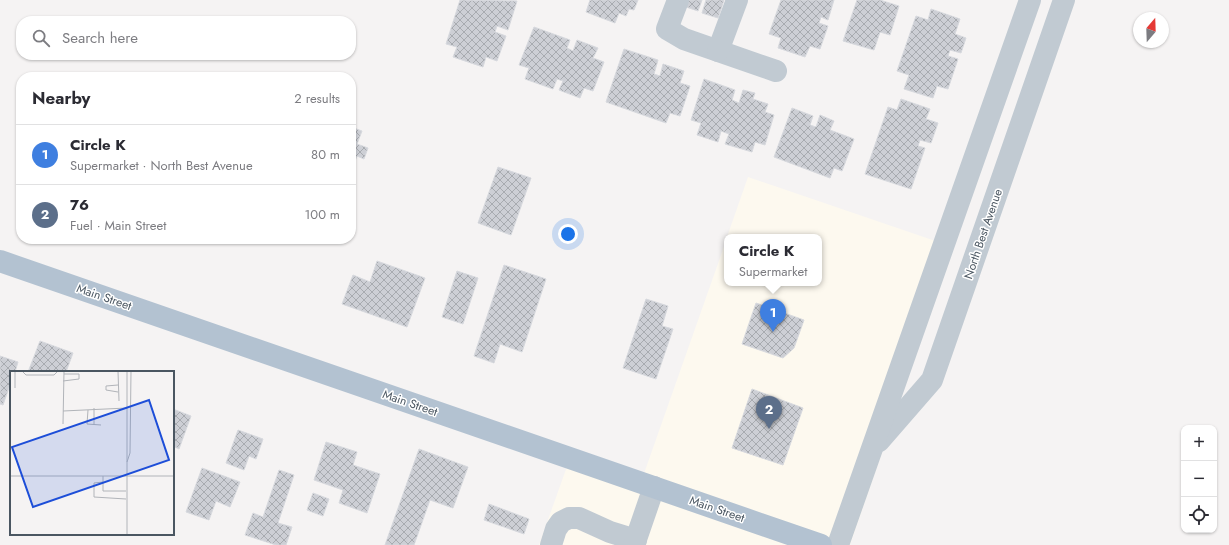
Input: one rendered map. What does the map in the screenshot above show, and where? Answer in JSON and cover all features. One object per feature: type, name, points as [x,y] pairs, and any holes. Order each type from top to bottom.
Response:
[{"type":"main road","name":"Main Street","points":[[0,261],[821,545]]},
{"type":"street","points":[[678,0],[667,28],[684,40],[776,71]]},
{"type":"street","points":[[718,51],[737,0]]},
{"type":"street","name":"North Best Avenue","points":[[872,450],[932,380],[1064,0]]},
{"type":"street","name":"North Best Avenue","points":[[838,545],[872,450],[1023,2]]},
{"type":"street","points":[[551,545],[556,529],[561,522],[569,518],[579,518],[635,543],[654,487]]},
{"type":"shaded area","points":[[748,177],[953,247],[850,545],[539,545],[570,458],[641,482],[724,247],[724,286],[822,286],[822,234],[728,234]]},
{"type":"building","points":[[460,0],[517,1],[508,30],[497,26],[495,32],[506,36],[497,61],[486,57],[483,67],[453,57],[457,47],[446,44]]},
{"type":"building","points":[[590,0],[638,0],[634,10],[629,9],[626,16],[619,13],[615,23],[586,12]]},
{"type":"building","points":[[685,0],[702,0],[698,11],[683,6]]},
{"type":"building","points":[[706,0],[724,0],[718,18],[702,13]]},
{"type":"building","points":[[781,0],[834,0],[828,20],[821,17],[819,23],[828,26],[820,49],[810,46],[805,57],[778,48],[781,38],[769,34]]},
{"type":"building","points":[[857,0],[880,0],[899,6],[890,35],[880,32],[874,50],[843,41]]},
{"type":"building","points":[[931,9],[960,19],[955,34],[966,38],[961,53],[950,50],[948,56],[958,59],[948,89],[937,86],[933,98],[904,89],[909,75],[897,71],[916,16],[928,20]]},
{"type":"building","points":[[534,27],[570,40],[567,48],[573,51],[577,40],[598,48],[593,58],[604,62],[593,91],[584,88],[580,98],[559,90],[563,81],[557,79],[553,89],[525,79],[529,68],[519,65]]},
{"type":"building","points":[[624,49],[658,60],[654,74],[660,76],[663,64],[684,71],[680,83],[690,86],[680,116],[670,113],[666,123],[606,102]]},
{"type":"building","points":[[704,79],[735,90],[732,100],[739,103],[743,90],[755,93],[753,99],[768,104],[765,112],[774,115],[765,145],[755,142],[752,152],[725,144],[729,134],[721,131],[718,142],[697,135],[701,123],[691,120]]},
{"type":"building","points":[[901,99],[930,109],[926,119],[938,123],[931,143],[920,140],[918,146],[925,148],[911,189],[865,174],[888,107],[897,110]]},
{"type":"building","points":[[792,108],[813,116],[810,125],[816,127],[820,115],[834,121],[830,130],[854,139],[842,171],[834,168],[830,178],[774,157]]},
{"type":"building","points":[[356,129],[362,131],[357,144],[368,148],[364,159],[357,156],[356,158]]},
{"type":"building","points":[[498,167],[531,178],[511,235],[478,223]]},
{"type":"building","points":[[377,261],[425,278],[407,327],[342,304],[353,275],[370,282]]},
{"type":"building","points":[[504,265],[546,279],[522,352],[500,344],[494,363],[474,356]]},
{"type":"building","points":[[457,271],[478,278],[463,324],[442,317]]},
{"type":"building","points":[[646,299],[668,306],[662,326],[673,329],[656,379],[623,368]]},
{"type":"building","points":[[756,303],[804,320],[794,348],[783,358],[742,344]]},
{"type":"building","points":[[40,341],[73,353],[66,371],[28,371]]},
{"type":"building","points":[[0,356],[18,362],[15,371],[10,371],[10,385],[3,405],[0,404]]},
{"type":"building","points":[[752,389],[803,408],[783,465],[732,448]]},
{"type":"building","points":[[174,409],[191,416],[179,449],[174,446]]},
{"type":"building","points":[[238,430],[263,439],[256,459],[249,456],[244,470],[226,463]]},
{"type":"building","points":[[326,442],[357,452],[353,465],[380,474],[367,513],[339,503],[343,490],[314,480]]},
{"type":"building","points":[[419,449],[468,467],[453,508],[430,500],[414,545],[385,545]]},
{"type":"building","points":[[202,468],[240,482],[230,507],[216,501],[209,520],[186,512]]},
{"type":"building","points":[[279,470],[294,475],[278,523],[292,527],[286,545],[276,545],[245,535],[253,513],[263,517]]},
{"type":"building","points":[[313,493],[329,499],[323,516],[307,510]]},
{"type":"building","points":[[489,504],[529,519],[524,534],[484,520]]},
{"type":"place","name":"Circle K","points":[[773,332]]},
{"type":"place","name":"76","points":[[769,429]]}]
